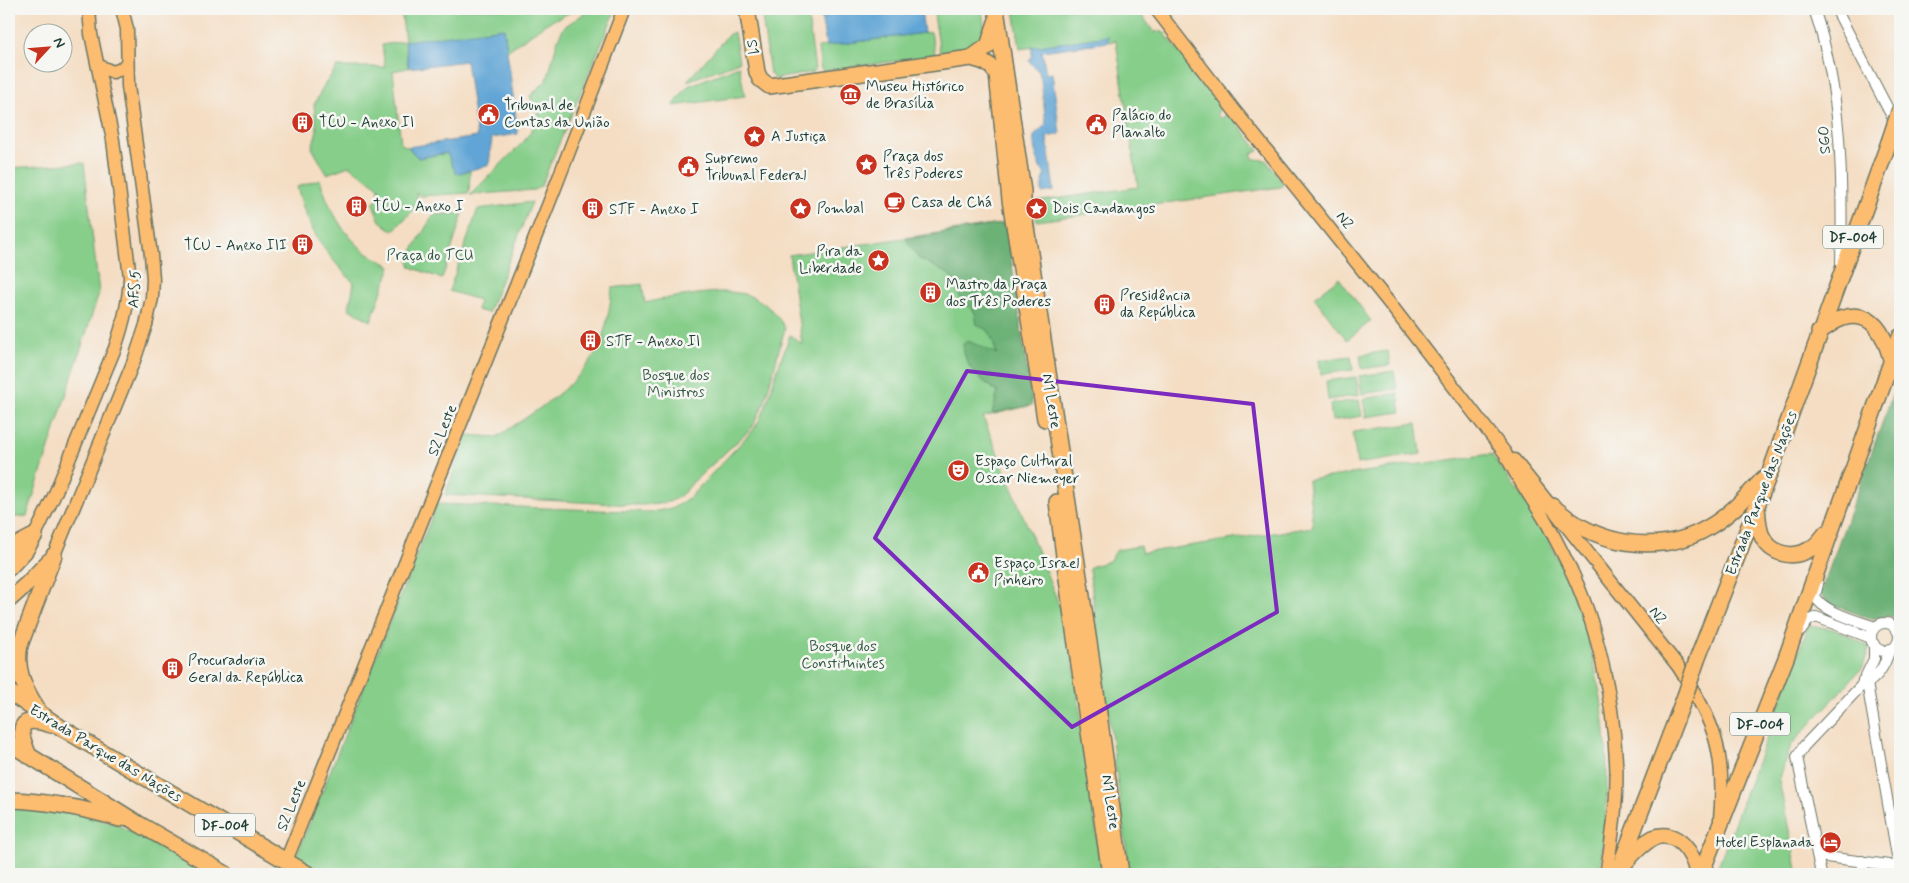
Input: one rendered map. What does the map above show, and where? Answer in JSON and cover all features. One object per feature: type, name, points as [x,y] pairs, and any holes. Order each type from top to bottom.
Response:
[{"type":"highway","name":"S1","points":[[747,9],[757,72],[764,84],[779,86],[971,58]]},
{"type":"highway","points":[[971,58],[988,46],[997,13]]},
{"type":"highway","name":"N1 Leste","points":[[997,13],[1023,191],[1023,207],[1090,649],[1121,874]]},
{"type":"highway","name":"N1 Leste","points":[[971,58],[992,66],[996,74],[1010,200],[1054,481],[1110,874]]},
{"type":"highway","name":"Estrada Parque das Nações","points":[[1614,874],[1685,696],[1697,660],[1770,472],[1840,272],[1894,137],[1900,109]]},
{"type":"highway","points":[[1819,332],[1842,318],[1866,319],[1876,325],[1882,334],[1891,359]]},
{"type":"highway","name":"DF-004","points":[[1699,874],[1786,658],[1900,337]]},
{"type":"highway","points":[[1552,506],[1578,526],[1599,535],[1641,544],[1664,542],[1688,537],[1708,528],[1732,510],[1770,472]]},
{"type":"highway","points":[[1757,504],[1762,534],[1768,546],[1780,553],[1794,555],[1807,551],[1817,544],[1831,529]]},
{"type":"highway","points":[[9,549],[35,535]]},
{"type":"highway","points":[[9,568],[25,551],[35,535]]},
{"type":"highway","points":[[9,600],[54,555]]},
{"type":"highway","points":[[40,714],[26,692],[17,658],[20,645],[54,555]]},
{"type":"highway","name":"Estrada Parque das Nações","points":[[9,692],[60,727],[308,874]]},
{"type":"highway","points":[[29,756],[21,733],[26,723],[36,720],[60,727]]},
{"type":"highway","name":"DF-004","points":[[9,743],[139,824],[226,874]]},
{"type":"highway","points":[[9,800],[71,806],[139,824]]},
{"type":"highway","points":[[1614,874],[1646,842],[1659,836],[1669,836],[1680,841],[1689,851],[1699,874]]},
{"type":"main road","name":"AFS 5","points":[[35,535],[54,496],[115,348],[130,296],[130,277],[113,140],[91,34],[90,9]]},
{"type":"main road","name":"AFS 5","points":[[54,555],[135,358],[146,325],[152,298],[152,254],[128,86],[127,29],[122,9]]},
{"type":"main road","name":"S2 Leste","points":[[286,861],[550,202],[624,9]]},
{"type":"main road","name":"N2","points":[[1156,9],[1234,110],[1378,289],[1505,453],[1512,468],[1548,525],[1570,568],[1602,661],[1616,762],[1614,874]]},
{"type":"main road","points":[[99,66],[113,72],[121,69],[127,63]]},
{"type":"main road","name":"N2","points":[[1505,453],[1518,463],[1678,666],[1696,694],[1710,720],[1719,754],[1722,786],[1719,827]]},
{"type":"street","name":"SGO","points":[[1814,9],[1825,42],[1834,87],[1841,172],[1840,272]]},
{"type":"street","points":[[1836,9],[1894,137]]},
{"type":"street","points":[[1831,529],[1829,547],[1816,591],[1816,599],[1825,607],[1875,627]]},
{"type":"street","points":[[1786,658],[1805,624],[1813,618],[1819,618],[1872,641],[1881,650],[1890,650]]},
{"type":"street","points":[[1818,856],[1900,868],[1863,683],[1874,659],[1872,641],[1875,627],[1880,624],[1900,621]]},
{"type":"street","points":[[1821,874],[1797,758],[1804,746],[1863,683],[1884,666],[1890,650],[1899,640],[1897,631],[1889,624]]},
{"type":"street","points":[[1862,861],[1864,874]]},
{"type":"highlighted area","points":[[967,371],[1253,404],[1277,612],[1072,727],[875,538]]},
{"type":"green space","points":[[401,9],[578,9],[547,23],[507,51],[504,28],[405,42],[408,68],[393,71],[401,144],[408,147],[418,158],[447,153],[456,173],[470,171],[469,193],[420,196],[416,192],[419,204],[393,231],[380,221],[373,204],[379,196],[379,187],[349,166],[327,174],[312,148],[317,130],[314,105],[323,87],[337,67],[385,67],[382,45],[405,41]]},
{"type":"green space","points":[[591,9],[616,9],[541,186],[534,190],[470,195],[525,140],[540,117],[530,96],[547,80],[558,39],[564,27]]},
{"type":"green space","points":[[761,9],[807,9],[814,72],[775,79],[770,74]]},
{"type":"green space","points":[[933,9],[982,9],[986,40],[976,50],[945,54],[940,52]]},
{"type":"green space","points":[[1014,9],[1143,9],[1138,10],[1154,32],[1163,31],[1221,104],[1217,115],[1222,119],[1228,111],[1259,151],[1251,154],[1254,159],[1266,160],[1283,183],[1281,187],[1037,221],[1034,202],[1138,187],[1116,41],[1108,42],[1107,37],[1020,49]]},
{"type":"green space","points":[[734,32],[739,62],[687,81],[728,35]]},
{"type":"green space","points":[[931,32],[935,54],[933,56],[823,71],[821,69],[819,47]]},
{"type":"green space","points":[[739,66],[745,96],[673,106],[688,86]]},
{"type":"green space","points":[[84,163],[99,293],[27,516],[9,518],[9,168]]},
{"type":"green space","points":[[320,179],[331,209],[348,235],[366,252],[391,266],[371,321],[349,309],[354,283],[325,250],[306,216],[297,187]]},
{"type":"green space","points":[[532,202],[488,313],[477,310],[479,300],[449,291],[478,209]]},
{"type":"green space","name":"Praça do TCU","points":[[463,213],[442,279],[411,267],[408,258],[433,215]]},
{"type":"green space","name":"Bosque dos Constituintes","points":[[1006,223],[1032,405],[983,417],[1069,629],[1102,874],[325,874],[296,857],[437,504],[651,512],[673,508],[690,497],[754,429],[765,409],[790,335],[802,344],[789,255]]},
{"type":"green space","points":[[1006,223],[1032,405],[992,414],[998,392],[979,378],[970,367],[964,353],[963,344],[968,341],[997,354],[989,331],[977,325],[975,313],[961,299],[950,275],[918,258],[906,239]]},
{"type":"green space","points":[[1339,278],[1371,321],[1347,340],[1314,297]]},
{"type":"green space","name":"Bosque dos Ministros","points":[[642,284],[645,303],[706,293],[732,292],[756,298],[776,315],[785,328],[765,401],[752,428],[680,496],[661,504],[636,505],[445,495],[467,435],[497,437],[540,408],[569,385],[582,372],[600,344],[608,316],[612,288]]},
{"type":"green space","points":[[1388,351],[1390,365],[1362,369],[1360,355]]},
{"type":"green space","points":[[1351,356],[1353,370],[1321,374],[1319,360]]},
{"type":"green space","points":[[1394,371],[1397,389],[1362,394],[1359,376]]},
{"type":"green space","points":[[1900,374],[1900,618],[1889,616],[1871,619],[1828,603],[1820,594]]},
{"type":"green space","points":[[1356,377],[1359,395],[1328,400],[1326,381]]},
{"type":"green space","points":[[1398,393],[1401,412],[1366,417],[1363,399]]},
{"type":"green space","points":[[1359,400],[1362,416],[1332,421],[1330,404]]},
{"type":"green space","points":[[1417,423],[1421,454],[1357,464],[1353,432]]},
{"type":"green space","points":[[1491,454],[1533,513],[1548,539],[1574,596],[1592,655],[1599,685],[1607,762],[1606,810],[1599,874],[1130,874],[1090,567],[1109,561],[1117,550],[1140,546],[1142,553],[1313,527],[1308,480]]},
{"type":"green space","points":[[1809,625],[1837,630],[1869,647],[1863,667],[1791,745],[1779,781],[1798,874],[1715,874]]},
{"type":"green space","points":[[9,806],[69,810],[116,824],[211,874],[9,874]]},
{"type":"water","points":[[820,9],[921,9],[924,33],[826,46]]},
{"type":"water","points":[[504,28],[518,134],[492,138],[489,165],[456,174],[447,153],[418,158],[408,147],[477,137],[466,61],[409,68],[405,41]]},
{"type":"water","points":[[1108,36],[1108,42],[1042,51],[1046,74],[1052,73],[1060,134],[1047,137],[1054,191],[1042,193],[1042,184],[1045,176],[1040,168],[1034,145],[1034,136],[1046,124],[1041,79],[1039,72],[1029,61],[1032,56],[1032,47]]},
{"type":"place","name":"Museu Histórico de Brasília","points":[[850,95]]},
{"type":"place","name":"Tribunal de Contas da União","points":[[488,114]]},
{"type":"place","name":"TCU - Anexo II","points":[[303,122]]},
{"type":"place","name":"Palácio do Planalto","points":[[1096,124]]},
{"type":"place","name":"A Justiça","points":[[755,136]]},
{"type":"place","name":"Praça dos Três Poderes","points":[[867,165]]},
{"type":"place","name":"Supremo Tribunal Federal","points":[[689,167]]},
{"type":"place","name":"Casa de Chá","points":[[895,202]]},
{"type":"place","name":"TCU - Anexo I","points":[[357,206]]},
{"type":"place","name":"Pombal","points":[[801,208]]},
{"type":"place","name":"Dois Candangos","points":[[1036,208]]},
{"type":"place","name":"STF - Anexo I","points":[[593,209]]},
{"type":"place","name":"TCU - Anexo III","points":[[303,245]]},
{"type":"place","name":"Pira da Liberdade","points":[[878,260]]},
{"type":"place","name":"Mastro da Praça dos Três Poderes","points":[[930,293]]},
{"type":"place","name":"Presidência da República","points":[[1104,304]]},
{"type":"place","name":"STF - Anexo II","points":[[590,341]]},
{"type":"place","name":"Espaço Cultural Oscar Niemeyer","points":[[959,470]]},
{"type":"place","name":"Espaço Israel Pinheiro","points":[[978,572]]},
{"type":"place","name":"Procuradoria Geral da República","points":[[172,669]]},
{"type":"place","name":"Hotel Esplanada","points":[[1830,842]]}]
